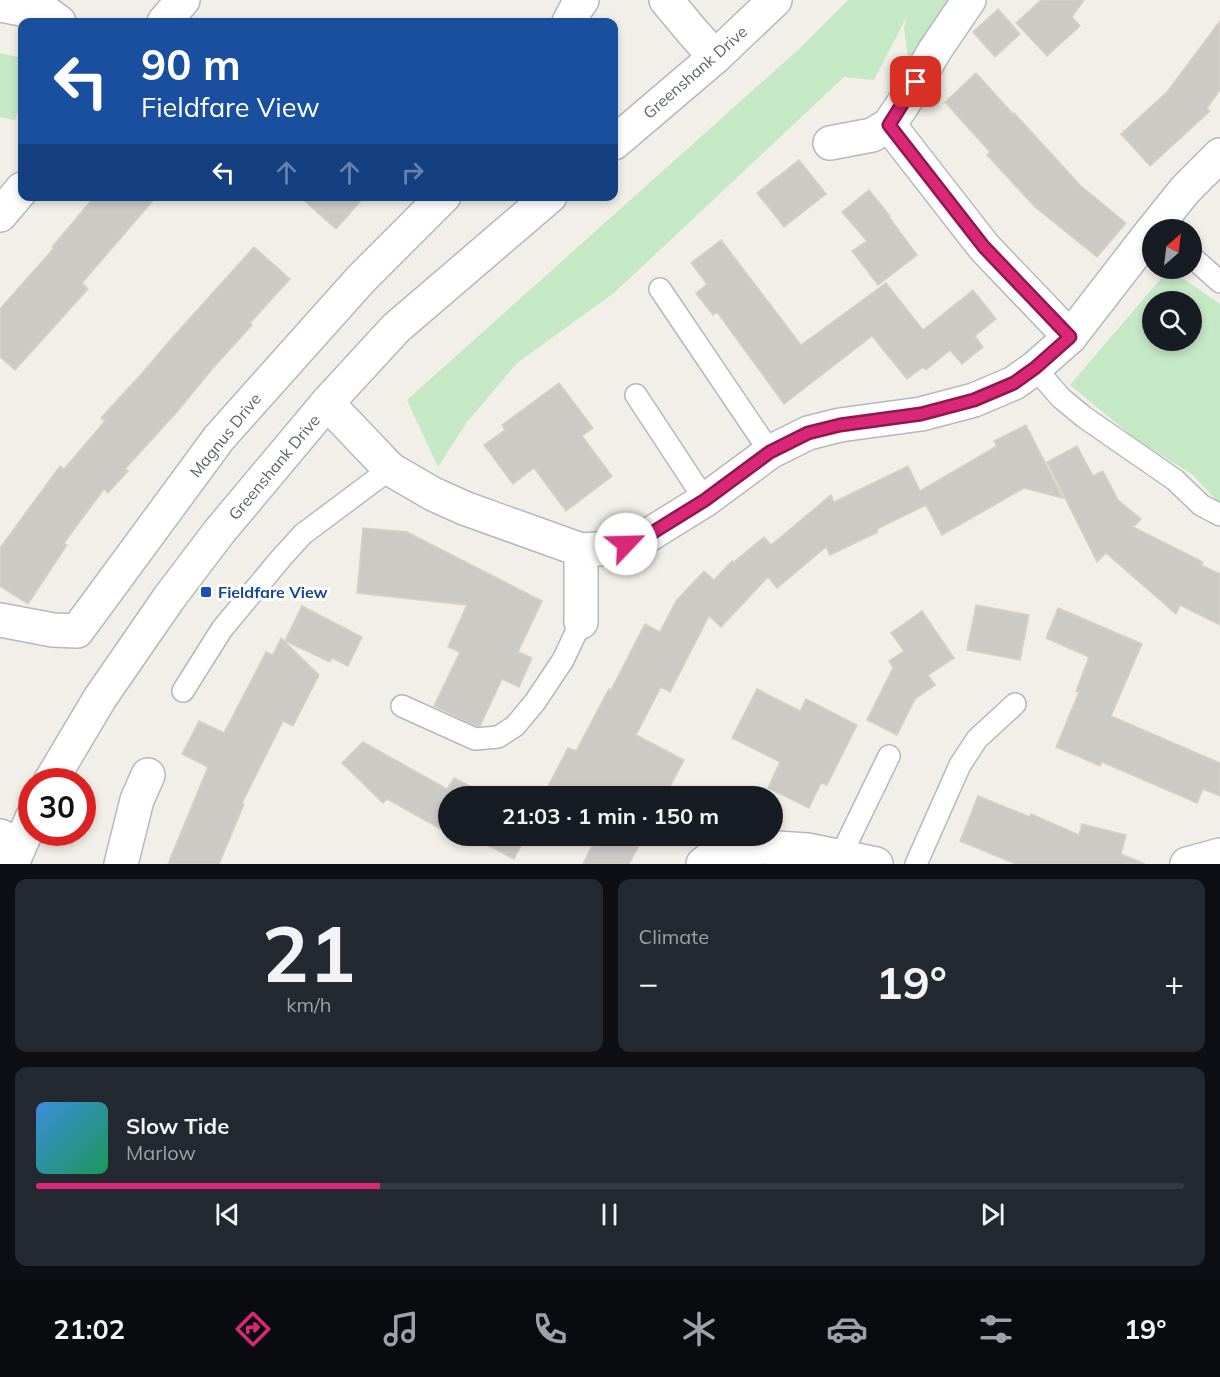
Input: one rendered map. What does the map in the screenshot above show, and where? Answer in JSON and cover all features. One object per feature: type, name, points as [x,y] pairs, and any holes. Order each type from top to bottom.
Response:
[{"type":"street","points":[[167,18],[183,0]]},
{"type":"street","points":[[571,18],[582,0]]},
{"type":"street","points":[[666,0],[715,57]]},
{"type":"street","name":"Greenshank Drive","points":[[618,140],[715,57],[775,0]]},
{"type":"street","points":[[830,143],[872,135],[889,125],[969,0]]},
{"type":"street","points":[[0,5],[48,14],[54,18]]},
{"type":"street","points":[[889,125],[984,247],[1070,337]]},
{"type":"street","points":[[1163,219],[1185,190],[1220,155]]},
{"type":"street","points":[[0,215],[18,194]]},
{"type":"street","name":"Magnus Drive","points":[[0,620],[77,632],[219,438],[361,279],[439,201]]},
{"type":"street","name":"Greenshank Drive","points":[[58,768],[100,698],[169,598],[219,532],[327,403],[396,327],[544,201]]},
{"type":"street","points":[[327,403],[390,469],[433,494],[464,508],[581,550],[612,548],[639,541],[705,500],[770,452],[808,433],[840,425],[921,414],[974,400],[1014,383],[1070,337],[1142,247]]},
{"type":"street","points":[[581,550],[581,622]]},
{"type":"street","points":[[121,864],[137,800],[148,776]]},
{"type":"street","points":[[703,864],[712,857],[761,847],[807,850],[876,864]]},
{"type":"street","points":[[1187,864],[1220,855]]},
{"type":"lane","points":[[1202,266],[1220,282]]},
{"type":"lane","points":[[660,290],[770,452]]},
{"type":"lane","points":[[1035,368],[1061,398],[1083,417],[1175,480],[1201,505],[1220,514]]},
{"type":"lane","points":[[636,395],[705,500]]},
{"type":"lane","points":[[183,691],[222,629],[303,534],[390,469]]},
{"type":"lane","points":[[402,706],[475,739],[498,737],[515,726],[535,702],[563,660],[581,622]]},
{"type":"lane","points":[[916,864],[960,765],[977,739],[1015,704]]},
{"type":"lane","points":[[840,857],[889,756]]},
{"type":"green space","points":[[848,0],[960,0],[910,73],[904,29],[907,16],[874,80],[844,77],[614,293],[517,363],[467,422],[438,467],[407,400],[799,49]]},
{"type":"green space","points":[[0,53],[18,57],[18,111],[15,120],[0,117]]},
{"type":"green space","points":[[1160,279],[1184,279],[1201,291],[1150,291]]},
{"type":"green space","points":[[1202,292],[1220,304],[1220,504],[1193,475],[1137,440],[1070,385],[1142,301],[1142,351],[1202,351]]},
{"type":"building","points":[[1041,0],[1084,0],[1072,17],[1080,26],[1047,56],[1016,23]]},
{"type":"building","points":[[998,9],[1020,34],[995,57],[973,32]]},
{"type":"building","points":[[1220,21],[1220,90],[1207,108],[1210,111],[1150,166],[1121,134],[1167,92]]},
{"type":"building","points":[[976,73],[1081,186],[1126,223],[1097,257],[1035,207],[987,155],[990,152],[945,102]]},
{"type":"building","points":[[799,160],[826,194],[784,227],[757,193]]},
{"type":"building","points":[[869,190],[917,255],[878,285],[852,251],[867,241],[842,212]]},
{"type":"building","points":[[91,201],[153,201],[82,283],[88,289],[15,370],[0,357],[0,309],[54,248],[52,247]]},
{"type":"building","points":[[305,201],[361,201],[336,229]]},
{"type":"building","points":[[721,240],[801,345],[886,283],[923,330],[973,290],[996,319],[975,336],[983,347],[962,364],[950,350],[926,370],[923,367],[907,379],[872,336],[784,404],[717,312],[713,315],[696,293],[707,284],[691,263]]},
{"type":"building","points":[[254,247],[290,279],[125,469],[128,471],[108,493],[104,489],[64,543],[67,545],[28,604],[0,586],[0,548],[60,466],[64,469],[105,421],[101,418]]},
{"type":"building","points":[[559,383],[593,428],[582,436],[612,476],[566,511],[534,468],[513,484],[484,445],[505,430],[502,425]]},
{"type":"building","points":[[1026,425],[1063,498],[1024,488],[942,535],[926,505],[830,555],[826,547],[777,588],[768,577],[721,627],[709,616],[670,692],[661,687],[636,735],[684,760],[670,786],[548,786],[568,748],[576,751],[645,624],[660,632],[676,601],[704,571],[714,580],[732,561],[734,562],[764,537],[771,545],[831,495],[834,502],[908,466],[920,491],[997,446],[994,441]]},
{"type":"building","points":[[1077,446],[1093,476],[1103,471],[1118,500],[1141,519],[1133,527],[1203,562],[1201,565],[1220,574],[1220,625],[1180,605],[1176,614],[1106,553],[1097,562],[1047,462]]},
{"type":"building","points":[[363,528],[407,532],[542,601],[518,652],[532,658],[519,687],[502,679],[480,726],[434,706],[460,652],[448,647],[467,605],[357,593]]},
{"type":"building","points":[[976,605],[1029,615],[1020,660],[967,650]]},
{"type":"building","points":[[302,606],[362,637],[348,666],[332,658],[330,662],[285,641]]},
{"type":"building","points":[[1058,608],[1142,644],[1111,716],[1220,763],[1220,796],[1203,789],[1197,803],[1102,762],[1100,766],[1056,747],[1079,692],[1076,691],[1089,657],[1046,638]]},
{"type":"building","points":[[922,611],[954,658],[928,675],[935,685],[915,699],[897,735],[867,720],[893,668],[889,661],[904,651],[891,633]]},
{"type":"building","points":[[281,638],[319,675],[293,726],[283,721],[242,803],[244,804],[219,864],[168,864],[208,767],[182,754],[199,721],[224,733],[266,652],[273,655]]},
{"type":"building","points":[[757,689],[800,711],[806,699],[857,725],[827,785],[821,783],[809,808],[783,795],[783,786],[769,786],[780,762],[732,738]]},
{"type":"building","points":[[363,742],[442,786],[438,786],[438,827],[387,799],[383,803],[342,763]]},
{"type":"building","points":[[454,778],[470,786],[449,786]]},
{"type":"building","points":[[978,796],[1030,817],[1031,814],[1079,835],[1082,824],[1126,835],[1121,854],[1145,864],[1016,864],[960,841]]},
{"type":"building","points":[[489,846],[521,846],[514,859]]},
{"type":"building","points":[[592,846],[639,846],[629,864],[583,864]]},
{"type":"place","name":"Fieldfare View","points":[[206,592]]},
{"type":"route","points":[[626,544],[639,541],[705,500],[770,452],[808,433],[840,425],[921,414],[974,400],[1014,383],[1070,337],[984,247],[889,125],[916,82]]}]
